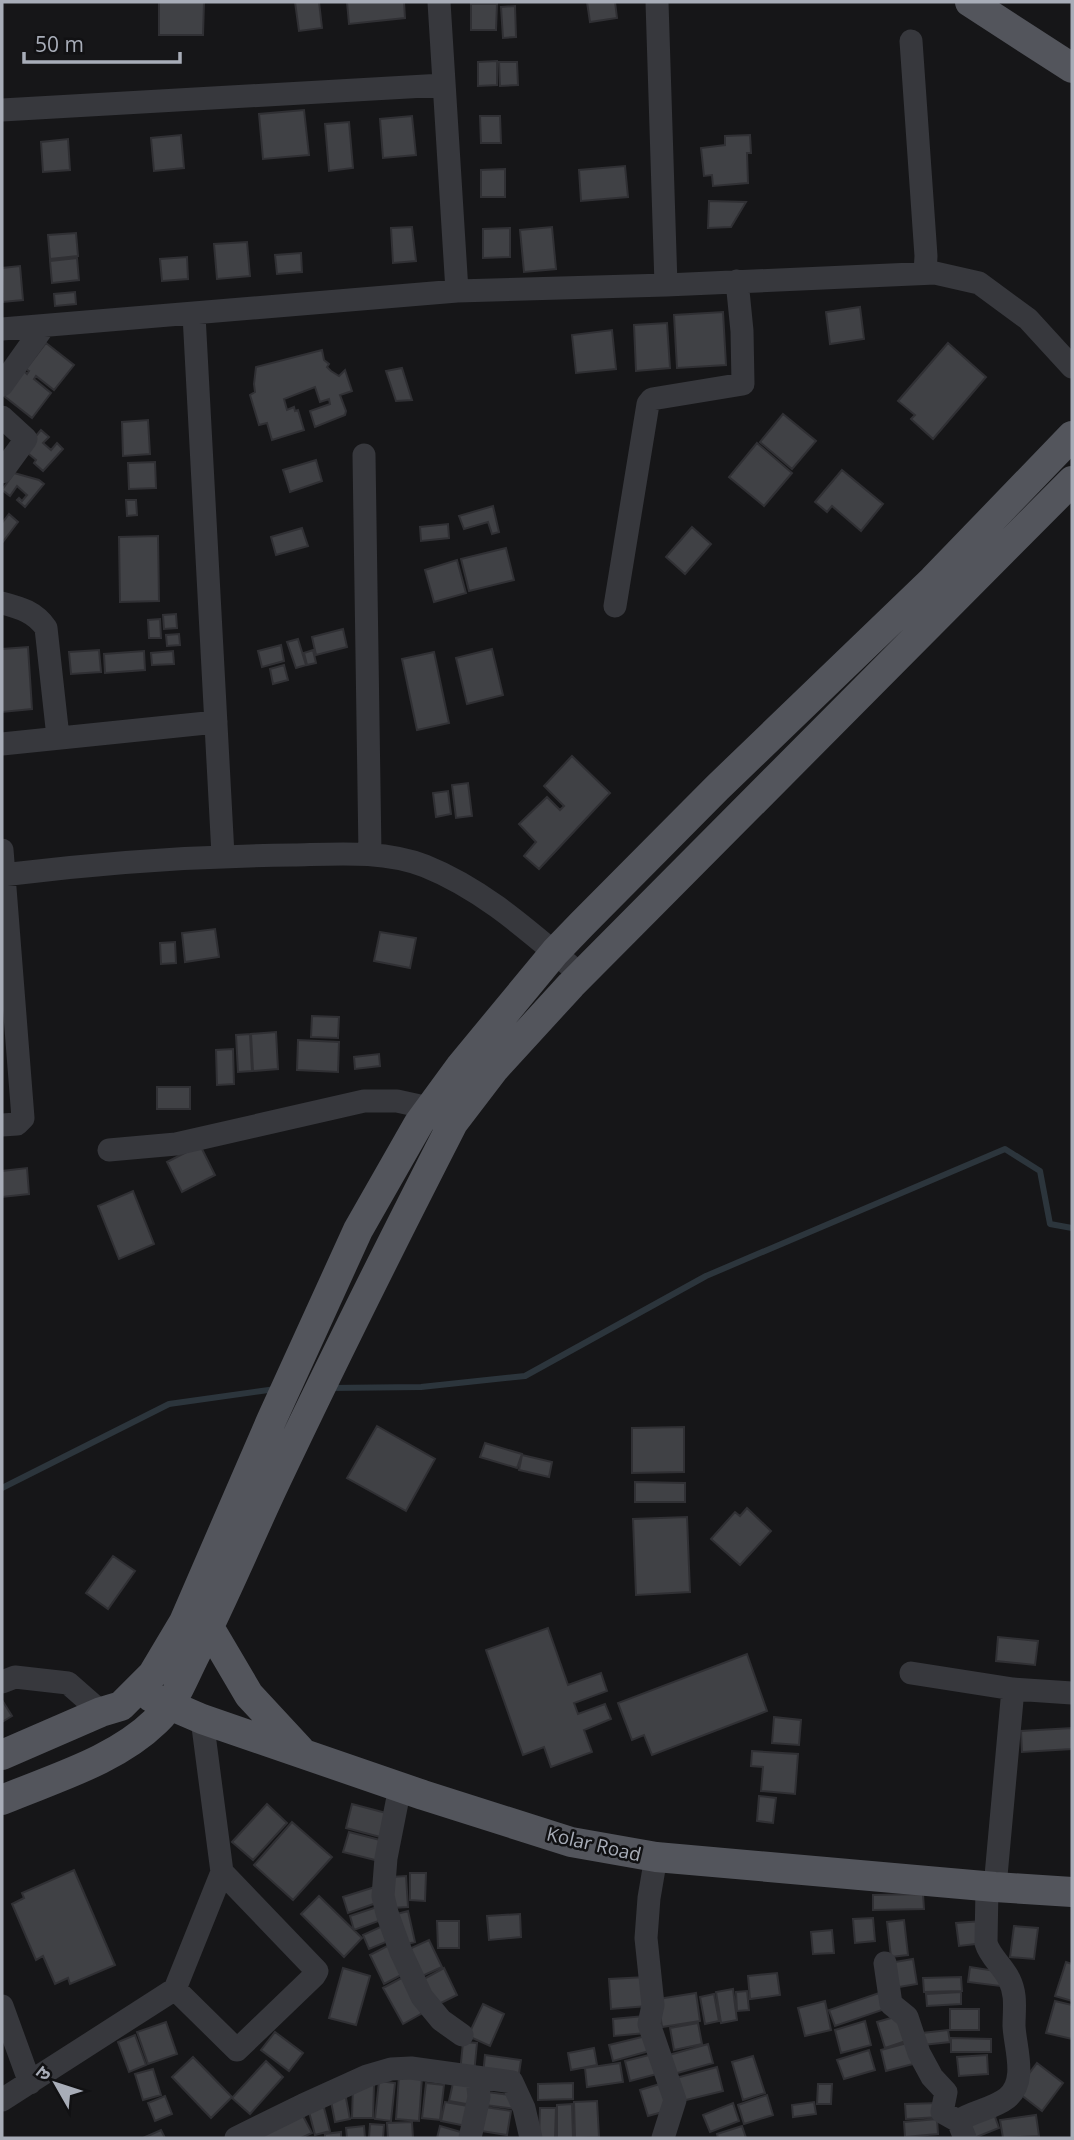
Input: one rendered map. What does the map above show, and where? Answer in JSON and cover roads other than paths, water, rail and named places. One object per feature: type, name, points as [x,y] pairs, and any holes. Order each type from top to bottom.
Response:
[{"type":"main road","points":[[970,2],[1072,68]]},
{"type":"main road","points":[[2,1755],[121,1706],[153,1674],[184,1622],[358,1230],[429,1108],[460,1067],[555,952],[717,788],[914,598],[1072,436]]},
{"type":"main road","points":[[2,1800],[103,1758],[141,1735],[159,1719],[169,1705],[209,1627],[360,1307],[453,1123],[495,1068],[581,975],[1072,481]]},
{"type":"main road","points":[[209,1627],[249,1695],[304,1755]]},
{"type":"main road","name":"Kolar Road","points":[[138,1691],[202,1719],[304,1755],[571,1842],[656,1857],[1072,1892]]},
{"type":"street","points":[[439,2],[457,290]]},
{"type":"street","points":[[657,2],[667,285]]},
{"type":"street","points":[[911,41],[925,273]]},
{"type":"street","points":[[2,110],[443,85]]},
{"type":"street","points":[[2,329],[457,290],[667,285],[935,273],[979,284],[1028,319],[1072,367]]},
{"type":"street","points":[[615,606],[648,404],[652,399],[743,384],[742,331],[737,282]]},
{"type":"street","points":[[194,314],[223,855]]},
{"type":"street","points":[[2,385],[44,326]]},
{"type":"street","points":[[2,417],[26,439],[2,472]]},
{"type":"street","points":[[364,455],[370,853]]},
{"type":"street","points":[[2,603],[31,612],[46,628],[58,737]]},
{"type":"street","points":[[2,744],[216,722]]},
{"type":"street","points":[[2,850],[23,1118],[17,1124],[2,1125]]},
{"type":"street","points":[[3,875],[223,855],[370,853],[422,865],[460,882],[492,901],[581,975]]},
{"type":"street","points":[[109,1150],[176,1144],[364,1101],[397,1101],[429,1108]]},
{"type":"street","points":[[911,1674],[1013,1689],[1072,1693]]},
{"type":"street","points":[[2,1682],[15,1677],[68,1683],[101,1712]]},
{"type":"street","points":[[885,1963],[891,2004],[907,2017],[919,2053],[932,2077],[946,2092],[942,2112],[961,2129],[1006,2099],[1015,2087],[1020,2062],[1015,2043],[1016,1999],[1009,1977],[987,1949],[986,1943],[1013,1689]]},
{"type":"street","points":[[2,2100],[175,1989],[222,1872],[202,1719]]},
{"type":"street","points":[[400,1787],[386,1858],[383,1896],[387,1913],[422,1997],[441,2020],[462,2035]]},
{"type":"street","points":[[656,1857],[646,1938],[653,2005],[649,2024],[675,2100],[663,2138]]},
{"type":"street","points":[[175,1989],[237,2050],[317,1971],[222,1872]]},
{"type":"street","points":[[2,2006],[30,2082]]},
{"type":"street","points":[[236,2138],[335,2091],[391,2069],[411,2068],[508,2081],[516,2087],[531,2138]]},
{"type":"street","points":[[470,2138],[479,2097],[477,2078]]},
{"type":"waterway","points":[[329,1388],[421,1387],[525,1376],[706,1276],[1005,1149],[1040,1171],[1050,1224],[1072,1228]]},
{"type":"waterway","points":[[2,1488],[169,1404],[276,1389]]}]
